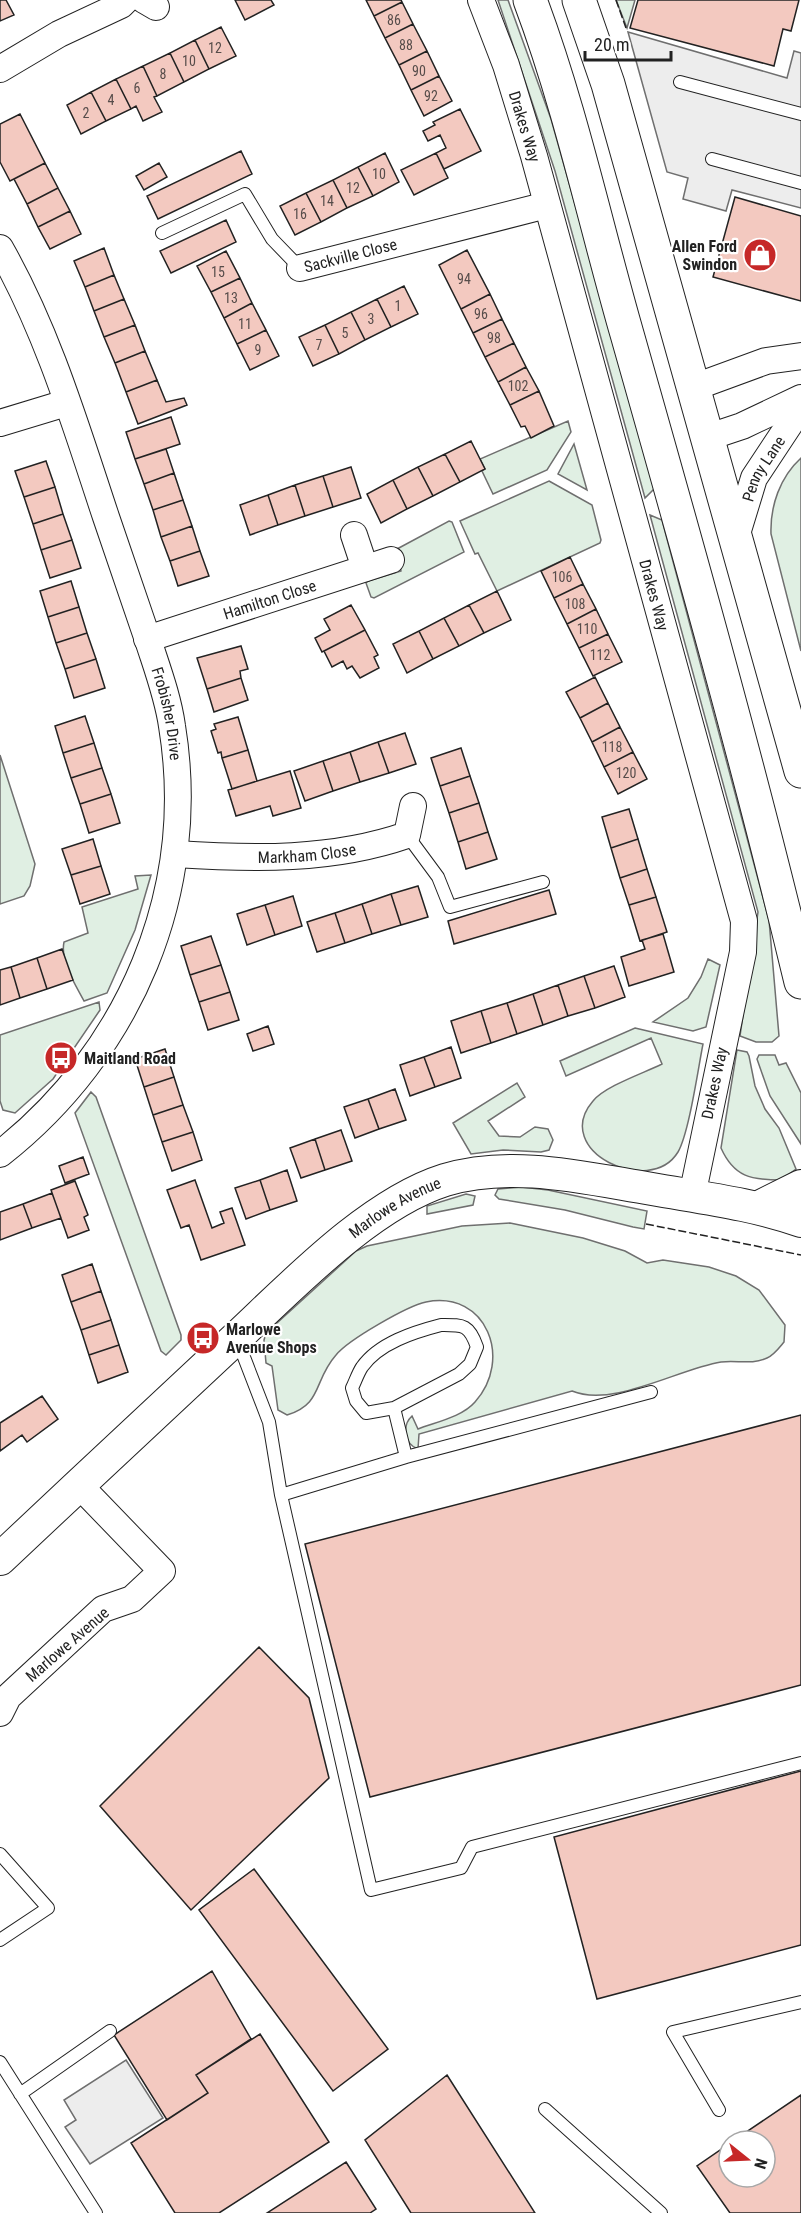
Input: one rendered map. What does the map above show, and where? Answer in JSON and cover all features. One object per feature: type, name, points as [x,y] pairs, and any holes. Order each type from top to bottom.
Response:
[{"type":"main road","points":[[530,0],[546,43],[571,128],[652,421],[801,982]]},
{"type":"main road","points":[[579,0],[608,84],[695,387],[801,771]]},
{"type":"main road","points":[[652,421],[695,387]]},
{"type":"main road","points":[[652,421],[709,437]]},
{"type":"street","points":[[0,69],[59,34],[121,5],[126,0]]},
{"type":"street","name":"Drakes Way","points":[[481,0],[506,65],[547,205],[744,921],[743,952],[692,1196]]},
{"type":"street","name":"Sackville Close","points":[[300,268],[547,205]]},
{"type":"street","name":"Frobisher Drive","points":[[0,248],[37,324],[147,639],[172,727],[178,811],[175,854],[158,930],[134,989],[115,1026],[71,1088],[0,1154]]},
{"type":"street","points":[[695,387],[766,361],[801,356]]},
{"type":"street","name":"Penny Lane","points":[[709,437],[742,426],[801,398]]},
{"type":"street","points":[[0,423],[66,403]]},
{"type":"street","name":"Penny Lane","points":[[736,537],[754,477],[801,407]]},
{"type":"street","points":[[354,535],[365,568]]},
{"type":"street","name":"Hamilton Close","points":[[147,639],[391,560]]},
{"type":"street","points":[[407,835],[413,806]]},
{"type":"street","name":"Markham Close","points":[[175,854],[296,856],[347,850],[407,835]]},
{"type":"street","name":"Marlowe Avenue","points":[[0,1558],[299,1279],[361,1228],[411,1195],[446,1180],[480,1172],[528,1171],[759,1207],[801,1221]]},
{"type":"street","points":[[759,1207],[801,1186]]},
{"type":"street","name":"Marlowe Avenue","points":[[0,1713],[8,1697],[103,1609],[132,1599],[162,1571],[79,1485]]},
{"type":"lane","points":[[680,82],[801,114]]},
{"type":"lane","points":[[712,159],[801,183]]},
{"type":"lane","name":"Sackville Close","points":[[162,233],[246,194],[272,239],[300,268]]},
{"type":"lane","points":[[407,835],[438,877],[450,907],[543,882]]},
{"type":"lane","points":[[441,1324],[461,1325],[472,1332],[477,1347],[470,1365],[459,1374],[394,1408],[366,1413],[356,1401],[352,1388],[362,1366],[385,1348],[411,1334],[441,1324]]},
{"type":"lane","points":[[236,1338],[268,1422],[281,1495],[371,1890],[461,1868],[472,1847],[801,1763]]},
{"type":"lane","points":[[281,1495],[406,1457],[651,1392]]},
{"type":"lane","points":[[394,1408],[406,1457]]},
{"type":"lane","points":[[0,1854],[48,1908],[0,1940]]},
{"type":"lane","points":[[719,2110],[673,2032],[801,2002]]},
{"type":"lane","points":[[20,2094],[110,2031]]},
{"type":"lane","points":[[0,2062],[96,2213]]},
{"type":"lane","points":[[545,2109],[661,2213]]},
{"type":"green space","points":[[498,0],[508,0],[551,119],[655,488],[645,498],[555,171]]},
{"type":"green space","points":[[616,0],[635,0],[627,28]]},
{"type":"green space","points":[[568,421],[571,432],[547,470],[493,494],[482,471],[485,469],[480,459]]},
{"type":"green space","points":[[574,444],[587,490],[558,474]]},
{"type":"green space","points":[[801,458],[801,651],[771,534],[771,523],[782,483]]},
{"type":"green space","points":[[549,481],[592,505],[600,543],[497,591],[478,553],[475,554],[460,521]]},
{"type":"green space","points":[[650,515],[662,520],[769,920],[779,1036],[772,1042],[756,1042],[740,1036],[758,912]]},
{"type":"green space","points":[[449,521],[452,522],[464,552],[374,598],[371,597],[366,583],[368,581],[401,571],[397,549]]},
{"type":"green space","points":[[0,755],[35,864],[30,886],[24,896],[0,904]]},
{"type":"green space","points":[[151,875],[135,930],[107,993],[84,1001],[69,972],[63,949],[64,942],[88,933],[82,907],[138,889],[135,876]]},
{"type":"green space","points":[[708,959],[720,965],[706,1027],[693,1031],[653,1022],[688,998],[701,977]]},
{"type":"green space","points":[[99,1002],[100,1010],[53,1079],[15,1113],[3,1110],[0,1101],[0,1035]]},
{"type":"green space","points":[[635,1028],[703,1044],[689,1116],[678,1152],[665,1165],[647,1170],[627,1169],[609,1162],[594,1151],[584,1137],[583,1119],[593,1101],[606,1090],[662,1064],[651,1038],[566,1076],[560,1061]]},
{"type":"green space","points":[[737,1050],[747,1052],[749,1056],[755,1086],[765,1109],[779,1128],[796,1169],[781,1180],[752,1178],[745,1175],[732,1165],[721,1148]]},
{"type":"green space","points":[[759,1055],[775,1055],[779,1065],[786,1063],[801,1093],[801,1144],[770,1096],[757,1059]]},
{"type":"green space","points":[[517,1083],[525,1097],[488,1121],[499,1136],[520,1137],[535,1127],[548,1129],[553,1140],[549,1150],[541,1152],[503,1150],[471,1154],[453,1123]]},
{"type":"green space","points":[[91,1092],[96,1097],[181,1335],[181,1340],[166,1355],[161,1351],[75,1113]]},
{"type":"green space","points":[[521,1187],[548,1190],[647,1211],[644,1229],[565,1210],[499,1199],[495,1195],[498,1189]]},
{"type":"green space","points":[[466,1194],[475,1196],[473,1205],[427,1214],[427,1206]]},
{"type":"green space","points":[[510,1223],[583,1238],[625,1251],[647,1263],[663,1260],[709,1267],[736,1276],[759,1290],[785,1325],[784,1342],[772,1355],[761,1360],[721,1362],[646,1386],[607,1395],[588,1395],[572,1391],[419,1434],[418,1449],[413,1447],[406,1434],[407,1424],[412,1416],[418,1429],[463,1412],[475,1402],[486,1385],[492,1367],[492,1349],[488,1332],[478,1317],[465,1307],[447,1301],[426,1302],[392,1317],[365,1333],[336,1355],[307,1405],[287,1415],[278,1410],[272,1366],[266,1363],[264,1340],[266,1333],[356,1251],[367,1246],[462,1226]]},
{"type":"shaded area","points":[[628,32],[787,78],[794,51],[801,53],[801,208],[732,190],[726,211],[683,199],[688,178],[667,172]]},
{"type":"shaded area","points":[[126,2060],[163,2118],[90,2164],[65,2127],[76,2120],[64,2100]]},
{"type":"building","points":[[0,0],[6,0],[14,15],[0,21]]},
{"type":"building","points":[[235,0],[271,0],[274,5],[245,20]]},
{"type":"building","points":[[366,0],[401,0],[402,2],[374,16]]},
{"type":"building","points":[[638,0],[799,0],[791,31],[783,29],[774,66],[630,28]]},
{"type":"building","points":[[402,2],[413,24],[385,38],[374,16]]},
{"type":"building","points":[[413,24],[427,51],[399,65],[385,38]]},
{"type":"building","points":[[221,27],[236,56],[209,69],[195,40]]},
{"type":"building","points":[[195,40],[209,69],[184,82],[170,53]]},
{"type":"building","points":[[427,51],[439,76],[411,90],[399,65]]},
{"type":"building","points":[[170,53],[184,82],[157,96],[143,66]]},
{"type":"building","points":[[143,66],[162,112],[143,121],[136,106],[131,109],[116,79]]},
{"type":"building","points":[[439,76],[452,101],[424,116],[411,90]]},
{"type":"building","points":[[116,79],[131,109],[106,121],[91,92]]},
{"type":"building","points":[[91,92],[106,121],[81,134],[67,105]]},
{"type":"building","points":[[460,109],[481,151],[444,169],[436,153],[446,148],[440,135],[428,141],[423,131],[435,125],[433,122]]},
{"type":"building","points":[[20,114],[45,163],[10,181],[0,162],[0,124]]},
{"type":"building","points":[[241,151],[252,174],[158,219],[147,196]]},
{"type":"building","points":[[385,153],[399,182],[373,196],[358,167]]},
{"type":"building","points":[[436,153],[448,178],[414,195],[401,170]]},
{"type":"building","points":[[45,163],[58,188],[27,204],[14,179]]},
{"type":"building","points":[[159,163],[167,177],[144,190],[136,176]]},
{"type":"building","points":[[358,167],[373,196],[347,208],[333,180]]},
{"type":"building","points":[[333,180],[347,208],[321,222],[306,193]]},
{"type":"building","points":[[58,188],[70,211],[38,227],[27,204]]},
{"type":"building","points":[[306,193],[321,222],[295,235],[280,206]]},
{"type":"building","name":"Allen Ford Swindon","points":[[735,197],[801,216],[801,301],[713,277]]},
{"type":"building","points":[[70,211],[81,234],[50,249],[38,227]]},
{"type":"building","points":[[226,220],[236,242],[171,273],[160,251]]},
{"type":"building","points":[[104,248],[114,275],[85,287],[74,261]]},
{"type":"building","points":[[467,250],[490,294],[461,309],[439,265]]},
{"type":"building","points":[[226,251],[240,278],[211,292],[197,266]]},
{"type":"building","points":[[114,275],[124,299],[94,311],[85,287]]},
{"type":"building","points":[[240,278],[252,303],[224,318],[211,292]]},
{"type":"building","points":[[404,286],[418,314],[391,327],[377,299]]},
{"type":"building","points":[[490,294],[502,319],[473,333],[461,309]]},
{"type":"building","points":[[124,299],[135,325],[104,337],[94,311]]},
{"type":"building","points":[[377,299],[391,327],[365,340],[351,312]]},
{"type":"building","points":[[252,303],[266,330],[237,344],[224,318]]},
{"type":"building","points":[[351,312],[365,340],[339,354],[325,325]]},
{"type":"building","points":[[502,319],[514,343],[485,357],[473,333]]},
{"type":"building","points":[[135,325],[145,351],[115,363],[104,337]]},
{"type":"building","points":[[325,325],[339,354],[313,366],[299,337]]},
{"type":"building","points":[[266,330],[279,356],[250,370],[237,344]]},
{"type":"building","points":[[514,343],[526,367],[498,382],[485,357]]},
{"type":"building","points":[[145,351],[157,380],[126,392],[115,363]]},
{"type":"building","points":[[526,367],[539,391],[510,405],[498,382]]},
{"type":"building","points":[[157,380],[166,402],[184,398],[187,405],[138,424],[126,392]]},
{"type":"building","points":[[539,391],[554,426],[531,438],[525,426],[521,427],[510,405]]},
{"type":"building","points":[[171,417],[180,444],[135,459],[126,432]]},
{"type":"building","points":[[471,441],[485,469],[460,482],[445,454]]},
{"type":"building","points":[[166,449],[174,473],[144,484],[135,459]]},
{"type":"building","points":[[445,454],[460,482],[433,496],[418,467]]},
{"type":"building","points":[[46,461],[55,487],[24,497],[15,471]]},
{"type":"building","points":[[351,467],[361,498],[333,507],[323,476]]},
{"type":"building","points":[[418,467],[433,496],[407,509],[393,480]]},
{"type":"building","points":[[174,473],[183,500],[153,510],[144,484]]},
{"type":"building","points":[[323,476],[333,507],[305,516],[295,485]]},
{"type":"building","points":[[393,480],[407,509],[381,523],[367,494]]},
{"type":"building","points":[[295,485],[305,516],[278,525],[268,495]]},
{"type":"building","points":[[55,487],[63,514],[33,524],[24,497]]},
{"type":"building","points":[[268,495],[278,525],[250,535],[240,505]]},
{"type":"building","points":[[183,500],[192,526],[161,537],[153,510]]},
{"type":"building","points":[[63,514],[72,540],[41,550],[33,524]]},
{"type":"building","points":[[192,526],[200,551],[170,561],[161,537]]},
{"type":"building","points":[[72,540],[81,568],[50,578],[41,550]]},
{"type":"building","points":[[200,551],[209,576],[178,586],[170,561]]},
{"type":"building","points":[[570,557],[583,584],[554,598],[541,571]]},
{"type":"building","points":[[71,581],[79,607],[48,617],[40,591]]},
{"type":"building","points":[[583,584],[596,609],[567,624],[554,598]]},
{"type":"building","points":[[497,591],[511,620],[484,633],[469,605]]},
{"type":"building","points":[[351,605],[365,630],[322,652],[315,638],[330,630],[324,619]]},
{"type":"building","points":[[469,605],[484,633],[459,646],[444,618]]},
{"type":"building","points":[[79,607],[87,633],[56,643],[48,617]]},
{"type":"building","points":[[596,609],[608,634],[579,648],[567,624]]},
{"type":"building","points":[[444,618],[459,646],[433,659],[419,631]]},
{"type":"building","points":[[365,630],[378,655],[374,657],[379,668],[360,678],[352,666],[347,669],[343,661],[332,667],[324,651]]},
{"type":"building","points":[[419,631],[433,659],[407,673],[393,644]]},
{"type":"building","points":[[87,633],[96,659],[65,669],[56,643]]},
{"type":"building","points":[[608,634],[622,662],[593,676],[579,648]]},
{"type":"building","points":[[241,646],[248,669],[240,671],[241,678],[207,689],[197,658]]},
{"type":"building","points":[[96,659],[105,688],[74,698],[65,669]]},
{"type":"building","points":[[595,677],[608,703],[580,718],[566,692]]},
{"type":"building","points":[[241,678],[248,700],[214,712],[207,689]]},
{"type":"building","points":[[608,703],[620,727],[592,742],[580,718]]},
{"type":"building","points":[[85,716],[94,743],[63,753],[55,726]]},
{"type":"building","points":[[238,717],[248,750],[222,758],[221,752],[218,753],[211,731],[216,729],[214,724]]},
{"type":"building","points":[[620,727],[633,752],[604,767],[592,742]]},
{"type":"building","points":[[405,733],[416,764],[389,773],[378,742]]},
{"type":"building","points":[[378,742],[389,773],[360,782],[350,752]]},
{"type":"building","points":[[94,743],[102,768],[71,778],[63,753]]},
{"type":"building","points":[[461,748],[470,776],[440,786],[431,758]]},
{"type":"building","points":[[248,750],[257,781],[232,789],[222,758]]},
{"type":"building","points":[[350,752],[360,782],[333,791],[323,761]]},
{"type":"building","points":[[633,752],[647,779],[618,794],[604,767]]},
{"type":"building","points":[[323,761],[333,791],[305,801],[294,771]]},
{"type":"building","points":[[102,768],[111,794],[80,804],[71,778]]},
{"type":"building","points":[[290,771],[301,808],[273,816],[270,806],[236,816],[228,790]]},
{"type":"building","points":[[470,776],[479,803],[449,813],[440,786]]},
{"type":"building","points":[[111,794],[120,823],[89,833],[80,804]]},
{"type":"building","points":[[479,803],[488,832],[458,842],[449,813]]},
{"type":"building","points":[[629,809],[638,839],[611,848],[602,817]]},
{"type":"building","points":[[488,832],[497,859],[466,869],[458,842]]},
{"type":"building","points":[[93,839],[101,866],[71,875],[62,849]]},
{"type":"building","points":[[638,839],[647,869],[620,878],[611,848]]},
{"type":"building","points":[[101,866],[110,894],[80,904],[71,875]]},
{"type":"building","points":[[647,869],[656,897],[629,905],[620,878]]},
{"type":"building","points":[[418,886],[428,917],[401,925],[391,894]]},
{"type":"building","points":[[549,890],[556,914],[454,944],[448,921]]},
{"type":"building","points":[[391,894],[401,925],[372,934],[362,904]]},
{"type":"building","points":[[293,896],[302,926],[275,935],[265,905]]},
{"type":"building","points":[[656,897],[667,932],[640,941],[629,905]]},
{"type":"building","points":[[362,904],[372,934],[345,943],[335,913]]},
{"type":"building","points":[[265,905],[275,935],[247,945],[237,914]]},
{"type":"building","points":[[335,913],[345,943],[317,952],[307,922]]},
{"type":"building","points":[[663,934],[674,972],[629,986],[621,957],[645,949],[642,940]]},
{"type":"building","points":[[211,936],[221,965],[190,975],[181,946]]},
{"type":"building","points":[[62,949],[73,980],[47,989],[37,958]]},
{"type":"building","points":[[37,958],[47,989],[20,998],[11,967]]},
{"type":"building","points":[[221,965],[230,992],[199,1002],[190,975]]},
{"type":"building","points":[[614,966],[625,997],[595,1008],[584,976]]},
{"type":"building","points":[[11,967],[20,998],[0,1005],[0,970]]},
{"type":"building","points":[[584,976],[595,1008],[568,1016],[558,985]]},
{"type":"building","points":[[558,985],[568,1016],[543,1025],[533,994]]},
{"type":"building","points":[[230,992],[239,1020],[208,1030],[199,1002]]},
{"type":"building","points":[[533,994],[543,1025],[517,1034],[507,1003]]},
{"type":"building","points":[[507,1003],[517,1034],[491,1043],[481,1011]]},
{"type":"building","points":[[481,1011],[491,1043],[461,1053],[451,1021]]},
{"type":"building","points":[[268,1026],[274,1044],[253,1051],[247,1034]]},
{"type":"building","points":[[451,1047],[461,1078],[435,1087],[424,1057]]},
{"type":"building","points":[[165,1049],[174,1077],[144,1087],[135,1059]]},
{"type":"building","points":[[424,1057],[435,1087],[410,1096],[400,1065]]},
{"type":"building","points":[[174,1077],[183,1105],[153,1115],[144,1087]]},
{"type":"building","points":[[395,1089],[406,1120],[379,1129],[368,1099]]},
{"type":"building","points":[[368,1099],[379,1129],[355,1138],[344,1107]]},
{"type":"building","points":[[183,1105],[193,1132],[162,1142],[153,1115]]},
{"type":"building","points":[[341,1130],[352,1161],[325,1170],[315,1139]]},
{"type":"building","points":[[193,1132],[202,1160],[172,1171],[162,1142]]},
{"type":"building","points":[[315,1139],[325,1170],[301,1178],[290,1148]]},
{"type":"building","points":[[83,1157],[89,1174],[65,1183],[59,1166]]},
{"type":"building","points":[[287,1170],[297,1201],[270,1210],[260,1180]]},
{"type":"building","points":[[195,1180],[212,1228],[224,1223],[220,1212],[232,1208],[245,1245],[201,1260],[189,1225],[181,1228],[167,1190]]},
{"type":"building","points":[[260,1180],[270,1210],[246,1219],[235,1188]]},
{"type":"building","points":[[75,1181],[88,1215],[84,1217],[89,1230],[68,1238],[51,1190]]},
{"type":"building","points":[[52,1193],[61,1218],[32,1228],[23,1204]]},
{"type":"building","points":[[23,1204],[32,1228],[0,1240],[0,1212]]},
{"type":"building","points":[[92,1264],[101,1291],[71,1302],[62,1275]]},
{"type":"building","points":[[101,1291],[111,1320],[81,1330],[71,1302]]},
{"type":"building","points":[[111,1320],[119,1345],[89,1355],[81,1330]]},
{"type":"building","points":[[119,1345],[128,1372],[98,1383],[89,1355]]},
{"type":"building","points":[[42,1396],[58,1419],[27,1442],[22,1435],[0,1451],[0,1423]]},
{"type":"building","points":[[801,1415],[801,1685],[370,1797],[305,1544]]},
{"type":"building","points":[[259,1647],[309,1698],[329,1778],[191,1910],[100,1806]]},
{"type":"building","points":[[801,1771],[801,1945],[597,1999],[554,1837]]},
{"type":"building","points":[[254,1869],[388,2049],[333,2091],[199,1910]]},
{"type":"building","points":[[212,1971],[251,2039],[196,2075],[208,2093],[167,2120],[114,2035]]},
{"type":"building","points":[[260,2034],[329,2142],[219,2213],[175,2213],[131,2143],[208,2093],[196,2075]]},
{"type":"building","points":[[447,2075],[535,2213],[411,2213],[365,2140]]},
{"type":"building","points":[[801,2095],[801,2213],[730,2213],[697,2166],[717,2152],[717,2189],[777,2189],[777,2129],[751,2129]]},
{"type":"building","points":[[346,2162],[376,2209],[370,2213],[267,2213]]},
{"type":"fence","points":[[616,0],[626,28]]},
{"type":"fence","points":[[646,1224],[801,1255]]},
{"type":"place","name":"Allen Ford Swindon","points":[[760,255]]},
{"type":"place","name":"Maitland Road","points":[[61,1058]]},
{"type":"place","name":"Marlowe Avenue Shops","points":[[203,1338]]}]
